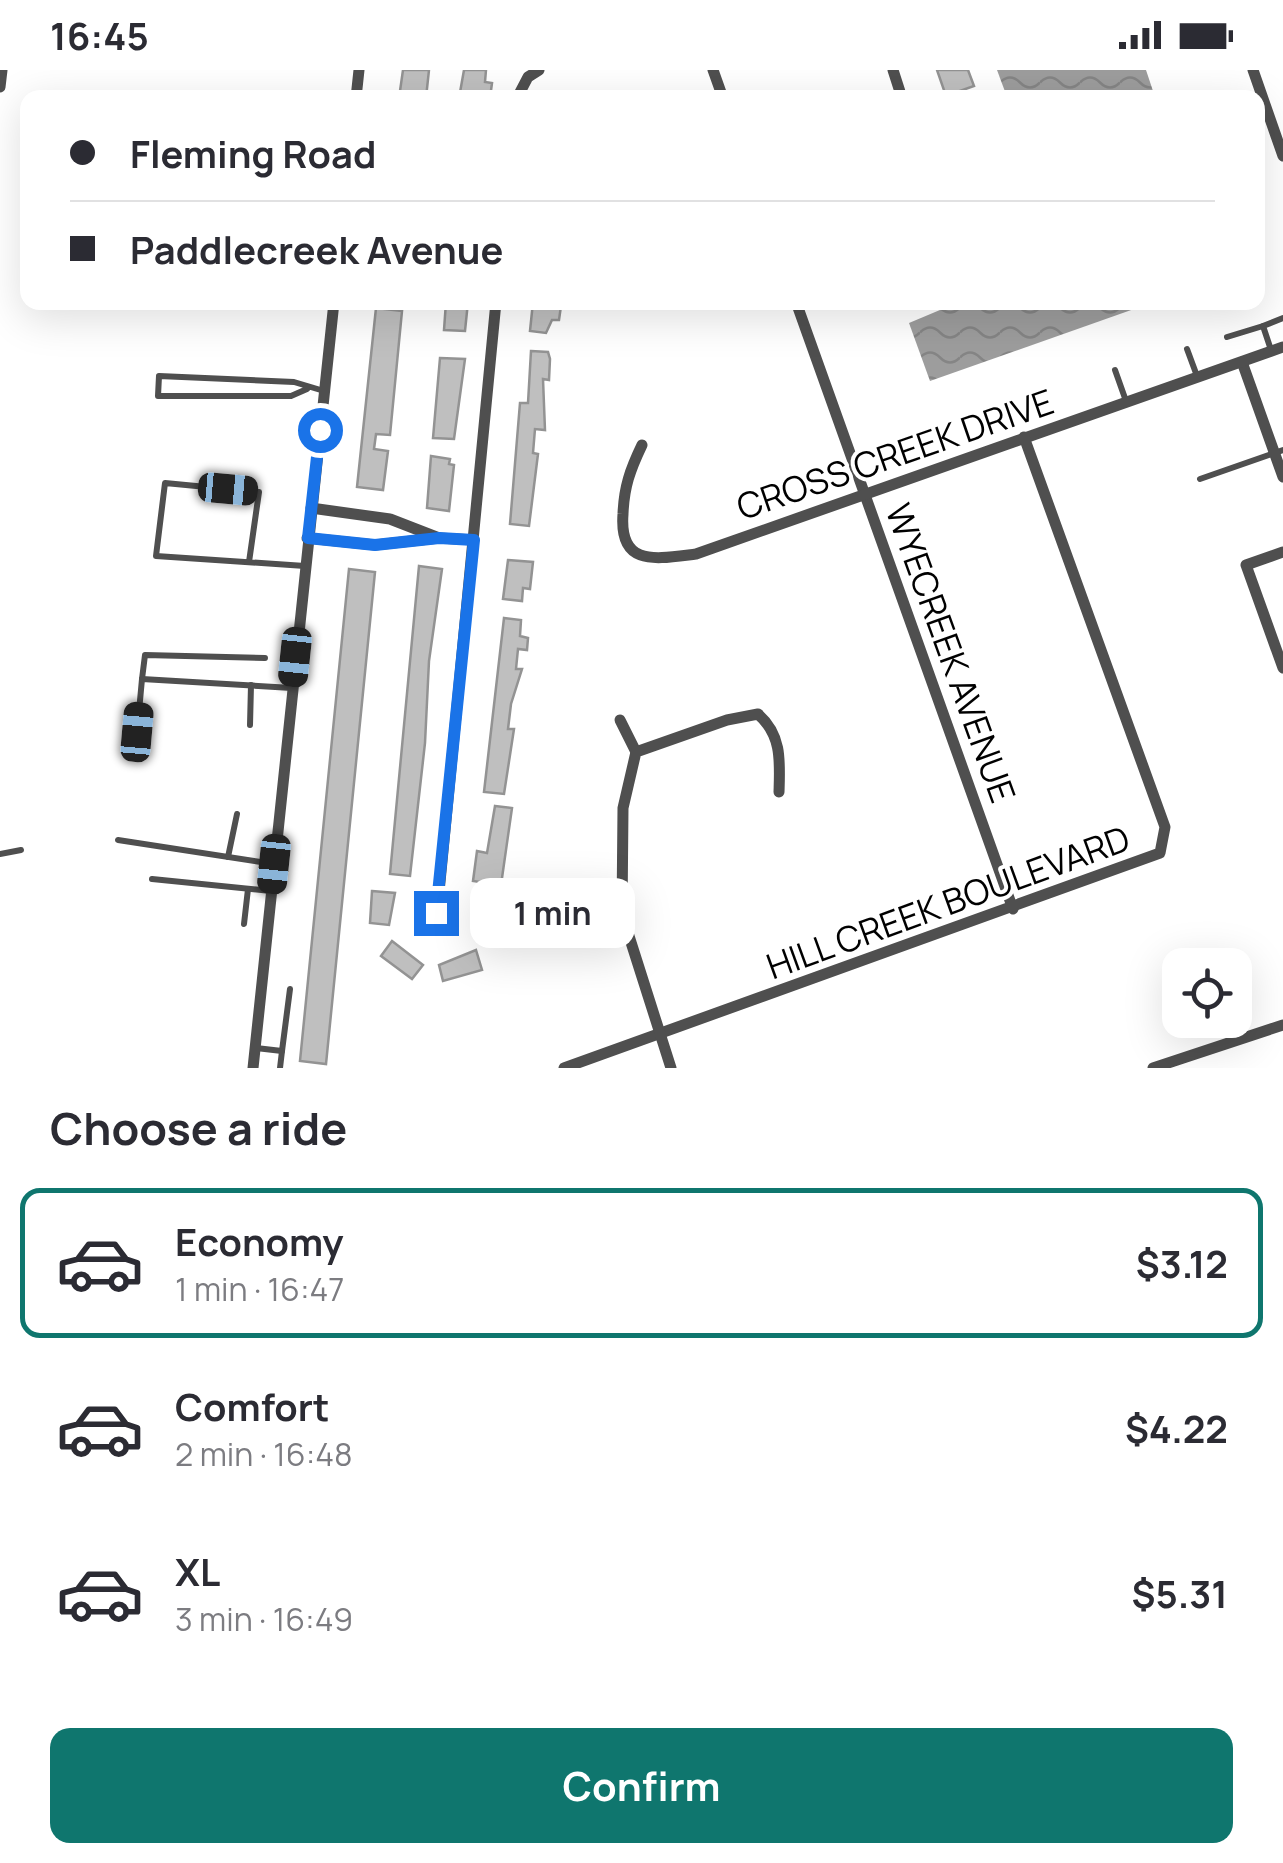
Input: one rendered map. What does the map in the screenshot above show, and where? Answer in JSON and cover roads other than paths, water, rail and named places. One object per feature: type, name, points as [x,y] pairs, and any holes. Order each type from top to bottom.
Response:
[{"type":"street","points":[[0,87],[2,70]]},
{"type":"street","points":[[521,90],[528,77],[538,70]]},
{"type":"street","points":[[1265,104],[1283,156]]},
{"type":"street","points":[[253,1068],[333,310]]},
{"type":"street","points":[[436,913],[495,310]]},
{"type":"street","name":"WYECREEK AVENUE","points":[[799,310],[1013,910]]},
{"type":"street","name":"CROSS CREEK DRIVE","points":[[642,445],[625,480],[621,538],[628,549],[640,555],[660,558],[696,554],[1277,350]]},
{"type":"street","points":[[1242,362],[1278,452],[1283,477]]},
{"type":"street","name":"HILL CREEK BOULEVARD","points":[[564,1068],[1154,858],[1164,844],[1165,827],[1024,437]]},
{"type":"street","points":[[311,508],[390,519],[439,538]]},
{"type":"street","points":[[308,538],[396,545],[439,538],[474,540]]},
{"type":"street","points":[[1283,552],[1246,564],[1283,668]]},
{"type":"street","points":[[636,752],[727,720],[758,714],[774,728],[780,758],[779,792]]},
{"type":"street","points":[[620,720],[636,752],[622,808],[622,914],[671,1068]]},
{"type":"street","points":[[1153,1068],[1283,1024]]},
{"type":"lane","points":[[1227,337],[1283,318]]},
{"type":"lane","points":[[1263,326],[1277,350]]},
{"type":"lane","points":[[1186,349],[1198,377]]},
{"type":"lane","points":[[1115,370],[1126,402]]},
{"type":"lane","points":[[308,388],[292,396],[158,396],[159,376],[294,382],[324,391]]},
{"type":"lane","points":[[1200,479],[1278,452]]},
{"type":"lane","points":[[250,562],[259,492],[165,483],[156,556],[304,566]]},
{"type":"lane","points":[[137,732],[145,656],[265,658]]},
{"type":"lane","points":[[142,679],[292,688]]},
{"type":"lane","points":[[250,725],[252,685]]},
{"type":"lane","points":[[228,857],[236,814]]},
{"type":"lane","points":[[118,840],[274,864]]},
{"type":"lane","points":[[0,854],[20,850]]},
{"type":"lane","points":[[152,879],[271,891]]},
{"type":"lane","points":[[244,924],[248,889]]},
{"type":"lane","points":[[280,1068],[290,988]]},
{"type":"lane","points":[[255,1048],[282,1051]]},
{"type":"water","points":[[997,70],[1146,70],[1153,90],[1004,90]]},
{"type":"water","points":[[940,310],[1131,310],[930,381],[909,323]]}]
